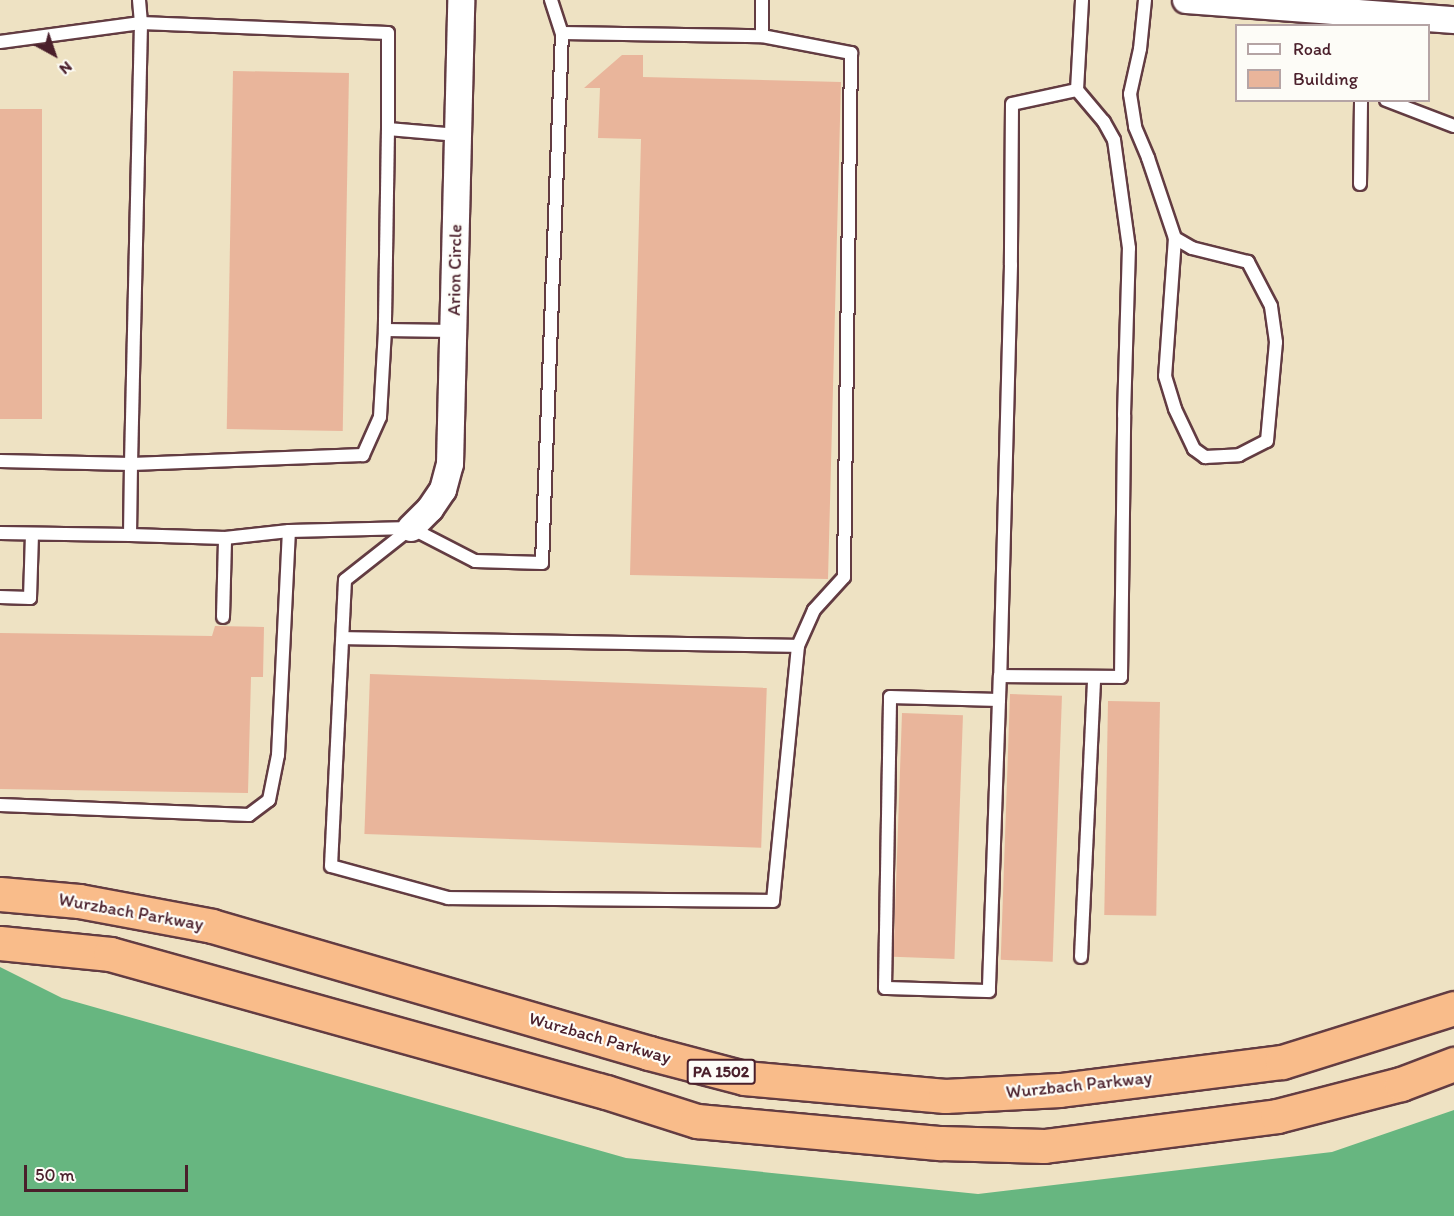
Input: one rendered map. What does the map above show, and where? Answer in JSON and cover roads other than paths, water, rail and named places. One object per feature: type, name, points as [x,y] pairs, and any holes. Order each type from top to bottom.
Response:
[{"type":"highway","name":"Wurzbach Parkway","points":[[0,894],[80,901],[212,926],[638,1050],[744,1078],[945,1096],[1060,1090],[1282,1062],[1454,1008]]},
{"type":"highway","points":[[0,943],[111,954],[606,1092],[697,1121],[941,1143],[1044,1146],[1277,1116],[1401,1084],[1454,1064]]},
{"type":"street","name":"Arion Circle","points":[[411,528],[430,509],[443,490],[450,465],[461,0]]},
{"type":"street","points":[[1186,0],[1361,19],[1454,20]]},
{"type":"lane","points":[[130,535],[141,23],[139,0]]},
{"type":"lane","points":[[0,533],[225,538],[289,531],[411,528],[475,561],[542,563],[562,33],[552,0]]},
{"type":"lane","points":[[762,0],[762,36]]},
{"type":"lane","points":[[1000,676],[1121,677],[1124,415],[1129,248],[1114,140],[1104,122],[1077,90],[1082,0]]},
{"type":"lane","points":[[1145,0],[1140,49],[1130,94],[1135,127],[1175,238],[1165,376],[1174,409],[1194,449],[1205,458],[1239,455],[1267,441],[1276,342],[1271,306],[1248,262],[1192,248],[1175,238]]},
{"type":"lane","points":[[0,42],[141,23],[388,33],[385,330],[380,417],[363,455],[131,464],[0,461]]},
{"type":"lane","points":[[411,528],[345,580],[331,866],[448,898],[773,901],[798,646],[814,610],[844,577],[851,53],[762,36],[562,33]]},
{"type":"lane","points":[[999,700],[890,697],[885,988],[989,991],[1000,676],[1011,265],[1012,104],[1077,90]]},
{"type":"lane","points":[[1360,184],[1361,102]]},
{"type":"lane","points":[[1391,102],[1454,126]]},
{"type":"lane","points":[[388,129],[458,135]]},
{"type":"lane","points":[[385,330],[453,331]]},
{"type":"lane","points":[[0,805],[249,815],[269,800],[278,755],[289,531]]},
{"type":"lane","points":[[0,597],[30,598],[32,534]]},
{"type":"lane","points":[[223,616],[225,538]]},
{"type":"lane","points":[[343,638],[798,646]]},
{"type":"lane","points":[[1081,957],[1094,677]]}]
